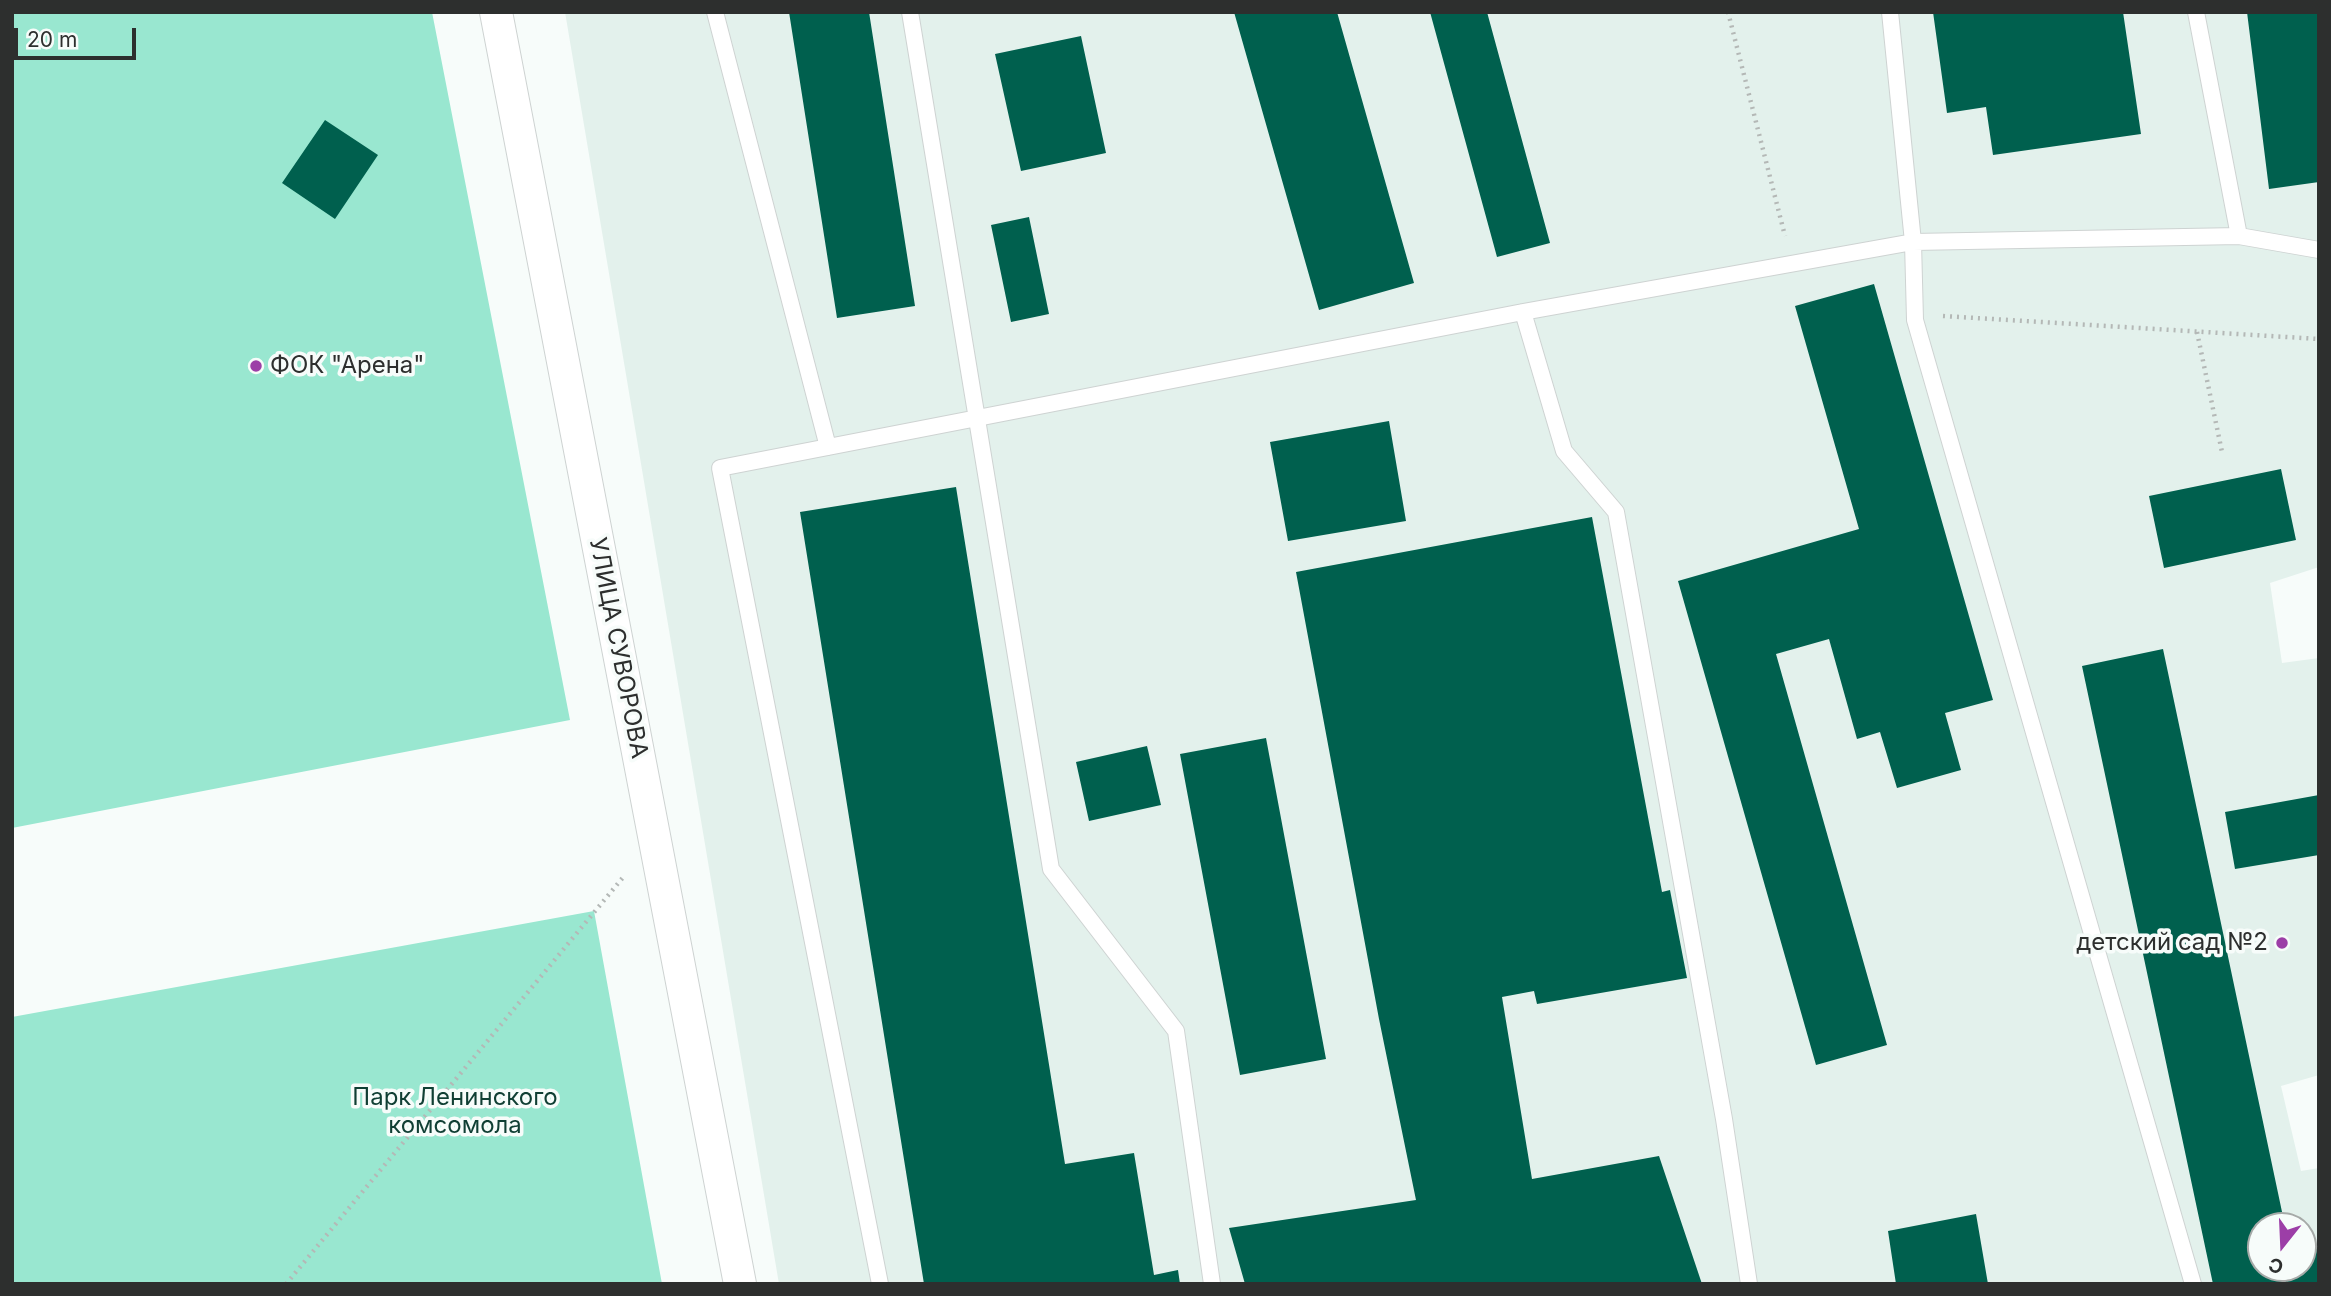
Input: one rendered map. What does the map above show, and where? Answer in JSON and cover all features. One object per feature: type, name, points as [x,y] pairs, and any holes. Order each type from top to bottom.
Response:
[{"type":"street","name":"УЛИЦА СУВОРОВА","points":[[496,12],[740,1284]]},
{"type":"lane","points":[[715,12],[828,447]]},
{"type":"lane","points":[[910,12],[1051,869],[1176,1031],[1212,1284]]},
{"type":"lane","points":[[1890,12],[1913,242],[1915,320],[2193,1284]]},
{"type":"lane","points":[[2196,12],[2239,236]]},
{"type":"lane","points":[[880,1284],[720,468],[1523,312],[1913,242],[2239,236],[2319,250]]},
{"type":"lane","points":[[1523,312],[1564,451],[1616,512],[1724,1119],[1749,1284]]},
{"type":"path","points":[[1728,12],[1792,264]]},
{"type":"path","points":[[1942,316],[2319,339]]},
{"type":"path","points":[[2197,331],[2222,452]]},
{"type":"path","points":[[286,1284],[655,841]]},
{"type":"shaded area","points":[[565,12],[2319,12],[2319,567],[2270,583],[2282,663],[2319,658],[2319,1075],[2281,1086],[2301,1171],[2319,1168],[2319,1284],[779,1284]]},
{"type":"green space","name":"ФОК \"Арена\"","points":[[12,12],[432,12],[570,720],[12,828]]},
{"type":"green space","name":"Парк Ленинского комсомола","points":[[594,911],[662,1284],[12,1284],[12,1017]]},
{"type":"building","points":[[789,12],[869,12],[915,306],[837,318]]},
{"type":"building","points":[[1234,12],[1337,12],[1414,283],[1319,310]]},
{"type":"building","points":[[1430,12],[1487,12],[1550,243],[1497,257]]},
{"type":"building","points":[[1933,12],[2123,12],[2141,134],[1993,155],[1986,107],[1947,113]]},
{"type":"building","points":[[2247,12],[2319,12],[2319,182],[2269,189]]},
{"type":"building","points":[[1081,36],[1106,153],[1021,171],[995,54]]},
{"type":"building","points":[[325,120],[378,155],[335,219],[282,183]]},
{"type":"building","points":[[1029,217],[1049,314],[1011,322],[991,225]]},
{"type":"building","points":[[1874,284],[1993,700],[1945,713],[1961,770],[1897,788],[1880,732],[1857,739],[1829,639],[1776,654],[1887,1045],[1816,1065],[1678,581],[1859,529],[1795,306]]},
{"type":"building","points":[[1389,421],[1406,521],[1288,541],[1270,442]]},
{"type":"building","points":[[2281,469],[2296,540],[2164,568],[2149,496]]},
{"type":"building","points":[[956,487],[1065,1164],[1134,1153],[1154,1275],[1178,1270],[1180,1284],[924,1284],[800,512]]},
{"type":"building","points":[[1592,517],[1662,892],[1670,890],[1687,978],[1537,1004],[1534,991],[1502,997],[1532,1179],[1659,1156],[1702,1284],[1245,1284],[1229,1228],[1416,1200],[1379,1019],[1296,572]]},
{"type":"building","points":[[2163,649],[2282,1212],[2247,1212],[2247,1282],[2317,1282],[2319,1248],[2319,1284],[2213,1284],[2082,666]]},
{"type":"building","points":[[1266,738],[1326,1059],[1240,1075],[1180,754]]},
{"type":"building","points":[[1147,746],[1161,805],[1089,821],[1076,762]]},
{"type":"building","points":[[2319,795],[2319,855],[2235,869],[2225,812]]},
{"type":"building","points":[[1976,1214],[1988,1284],[1896,1284],[1888,1231]]},
{"type":"place","name":"ФОК \"Арена\"","points":[[256,366]]},
{"type":"place","name":"детский сад №2","points":[[2282,943]]}]
